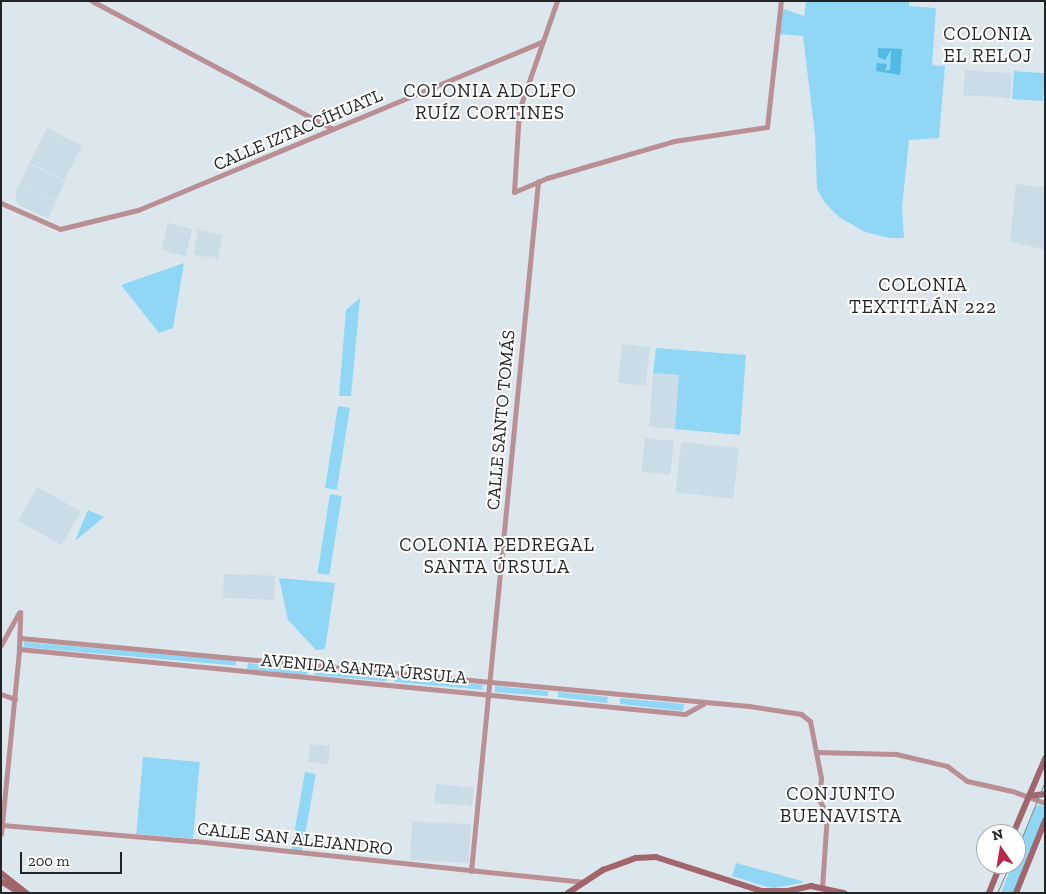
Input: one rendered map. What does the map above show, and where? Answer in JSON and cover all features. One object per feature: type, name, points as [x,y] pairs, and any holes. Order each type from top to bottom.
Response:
[{"type":"main road","points":[[1017,824],[1045,759]]},
{"type":"main road","points":[[1029,796],[1045,794]]},
{"type":"main road","points":[[1017,892],[1045,821]]},
{"type":"main road","points":[[568,893],[622,863],[656,857],[762,891],[822,887],[844,893]]},
{"type":"main road","points":[[1,873],[27,893]]},
{"type":"main road","points":[[989,893],[997,874]]},
{"type":"main road","points":[[1,881],[20,893]]},
{"type":"street","points":[[92,1],[333,129]]},
{"type":"street","points":[[557,1],[519,110],[514,192],[538,181],[674,141],[767,127],[781,1]]},
{"type":"street","name":"CALLE IZTACCÍHUATL","points":[[1,203],[60,229],[138,210],[542,42]]},
{"type":"street","name":"CALLE SANTO TOMÁS","points":[[471,871],[538,181]]},
{"type":"street","points":[[1,645],[20,612],[15,699],[1,834]]},
{"type":"street","name":"AVENIDA SANTA ÚRSULA","points":[[20,638],[796,713],[810,721],[816,752]]},
{"type":"street","name":"AVENIDA SANTA ÚRSULA","points":[[19,649],[685,714],[703,703]]},
{"type":"street","points":[[1,694],[15,699]]},
{"type":"street","points":[[822,887],[826,814],[819,800],[820,778],[816,752],[896,754],[947,766],[967,781],[1029,796],[1045,803]]},
{"type":"street","name":"CALLE SAN ALEJANDRO","points":[[2,826],[194,841],[585,882]]},
{"type":"shaded area","points":[[806,1],[909,1],[909,6],[936,8],[932,65],[945,66],[939,138],[909,140],[902,208],[904,238],[889,238],[865,232],[839,217],[825,203],[817,189],[815,135],[803,36],[778,34],[781,8],[804,16]]},
{"type":"shaded area","points":[[878,48],[902,49],[900,75],[876,71],[877,63],[887,64],[885,71],[890,70],[891,50],[885,60],[878,57]]},
{"type":"shaded area","points":[[965,70],[1012,73],[1010,98],[963,95]]},
{"type":"shaded area","points":[[1014,71],[1045,73],[1043,101],[1012,99]]},
{"type":"shaded area","points":[[47,128],[82,146],[64,180],[29,163]]},
{"type":"shaded area","points":[[29,164],[65,182],[56,201],[25,187],[56,202],[48,218],[18,205],[16,201],[16,191]]},
{"type":"shaded area","points":[[1016,184],[1045,187],[1045,250],[1010,241]]},
{"type":"shaded area","points":[[168,223],[192,229],[185,256],[161,250]]},
{"type":"shaded area","points":[[198,230],[223,235],[218,259],[193,255]]},
{"type":"shaded area","points":[[184,263],[173,328],[159,333],[121,285]]},
{"type":"shaded area","points":[[360,298],[351,396],[339,396],[346,310]]},
{"type":"shaded area","points":[[622,344],[650,347],[646,386],[618,383]]},
{"type":"shaded area","points":[[656,348],[746,355],[740,435],[675,429],[679,375],[653,373]]},
{"type":"shaded area","points":[[653,373],[679,375],[675,429],[649,427]]},
{"type":"shaded area","points":[[338,406],[350,408],[337,490],[325,488]]},
{"type":"shaded area","points":[[645,438],[674,441],[670,475],[641,472]]},
{"type":"shaded area","points":[[681,442],[739,448],[733,499],[676,493]]},
{"type":"shaded area","points":[[37,487],[81,511],[62,545],[18,521]]},
{"type":"shaded area","points":[[330,494],[342,496],[329,575],[317,573]]},
{"type":"shaded area","points":[[88,510],[104,517],[75,541]]},
{"type":"shaded area","points":[[224,574],[275,576],[274,600],[223,598]]},
{"type":"shaded area","points":[[279,578],[335,583],[325,649],[316,650],[288,620]]},
{"type":"shaded area","points":[[24,642],[236,661],[236,666],[24,647]]},
{"type":"shaded area","points":[[248,663],[308,670],[307,675],[247,669]]},
{"type":"shaded area","points":[[315,670],[387,676],[386,681],[315,675]]},
{"type":"shaded area","points":[[395,677],[483,685],[482,690],[395,682]]},
{"type":"shaded area","points":[[495,686],[548,691],[548,696],[495,692]]},
{"type":"shaded area","points":[[558,692],[608,697],[607,703],[558,697]]},
{"type":"shaded area","points":[[620,698],[684,704],[683,711],[620,704]]},
{"type":"shaded area","points":[[310,744],[330,746],[328,764],[308,762]]},
{"type":"shaded area","points":[[143,757],[200,762],[193,839],[136,834]]},
{"type":"shaded area","points":[[305,772],[316,774],[302,853],[291,851]]},
{"type":"shaded area","points":[[436,784],[474,787],[472,806],[434,803]]},
{"type":"shaded area","points":[[1036,806],[1045,807],[1045,814],[1026,861],[1026,830]]},
{"type":"shaded area","points":[[412,821],[471,824],[469,863],[410,860]]},
{"type":"shaded area","points":[[736,863],[802,881],[803,883],[773,888],[764,886],[732,876]]},
{"type":"shaded area","points":[[1008,874],[1021,874],[1013,893],[1001,893]]},
{"type":"tram line","points":[[1026,828],[1045,781]]},
{"type":"tram line","points":[[997,893],[1006,874]]},
{"type":"district","name":"COLONIA EL RELOJ","points":[[988,45]]},
{"type":"district","name":"COLONIA ADOLFO RUÍZ CORTINES","points":[[490,102]]},
{"type":"district","name":"COLONIA TEXTITLÁN 222","points":[[923,296]]},
{"type":"district","name":"COLONIA PEDREGAL SANTA ÚRSULA","points":[[497,556]]},
{"type":"district","name":"CONJUNTO BUENAVISTA","points":[[841,805]]}]
